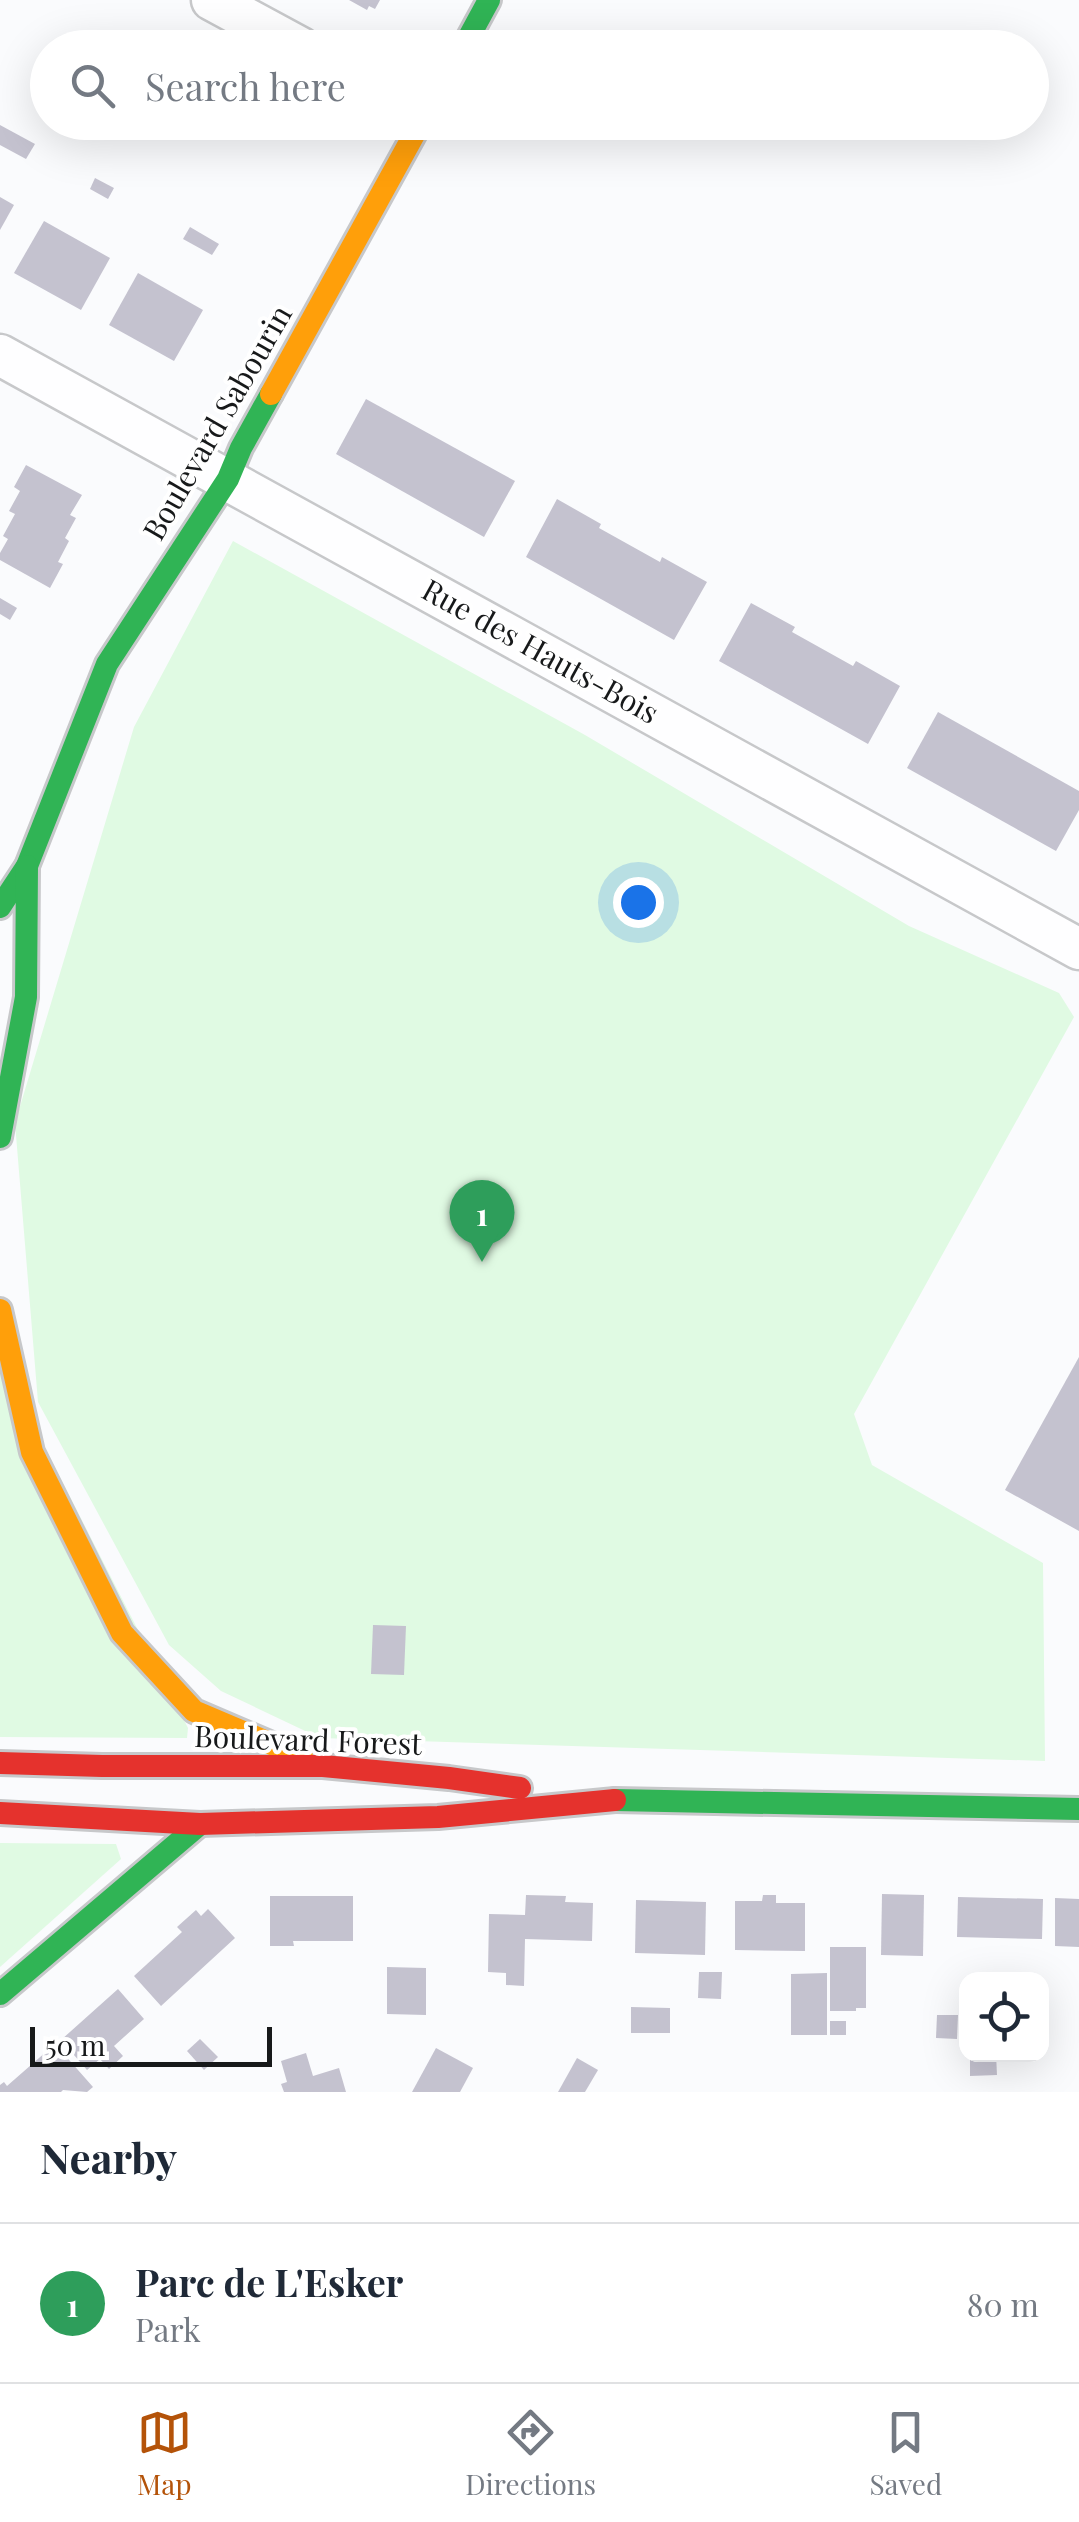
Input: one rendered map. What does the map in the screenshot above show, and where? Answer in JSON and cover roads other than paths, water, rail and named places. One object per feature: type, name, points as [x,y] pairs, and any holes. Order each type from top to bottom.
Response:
[{"type":"street","points":[[212,0],[268,30]]},
{"type":"street","points":[[472,30],[489,0]]},
{"type":"street","name":"Boulevard Sabourin","points":[[0,907],[13,858],[107,664],[228,479],[250,431],[411,140]]},
{"type":"street","name":"Rue des Hauts-Bois","points":[[0,355],[1079,949]]},
{"type":"street","name":"Boulevard Sabourin","points":[[0,1137],[26,997],[13,858]]},
{"type":"street","points":[[0,1310],[32,1452],[122,1632],[194,1710],[323,1766]]},
{"type":"street","name":"Boulevard Forest","points":[[0,1763],[323,1766],[612,1800],[1079,1809]]},
{"type":"street","name":"Boulevard Forest","points":[[0,1814],[200,1824],[438,1817],[612,1800]]},
{"type":"street","points":[[0,1994],[200,1824]]},
{"type":"place","name":"Parc de L'Esker","points":[[482,1262]]}]
